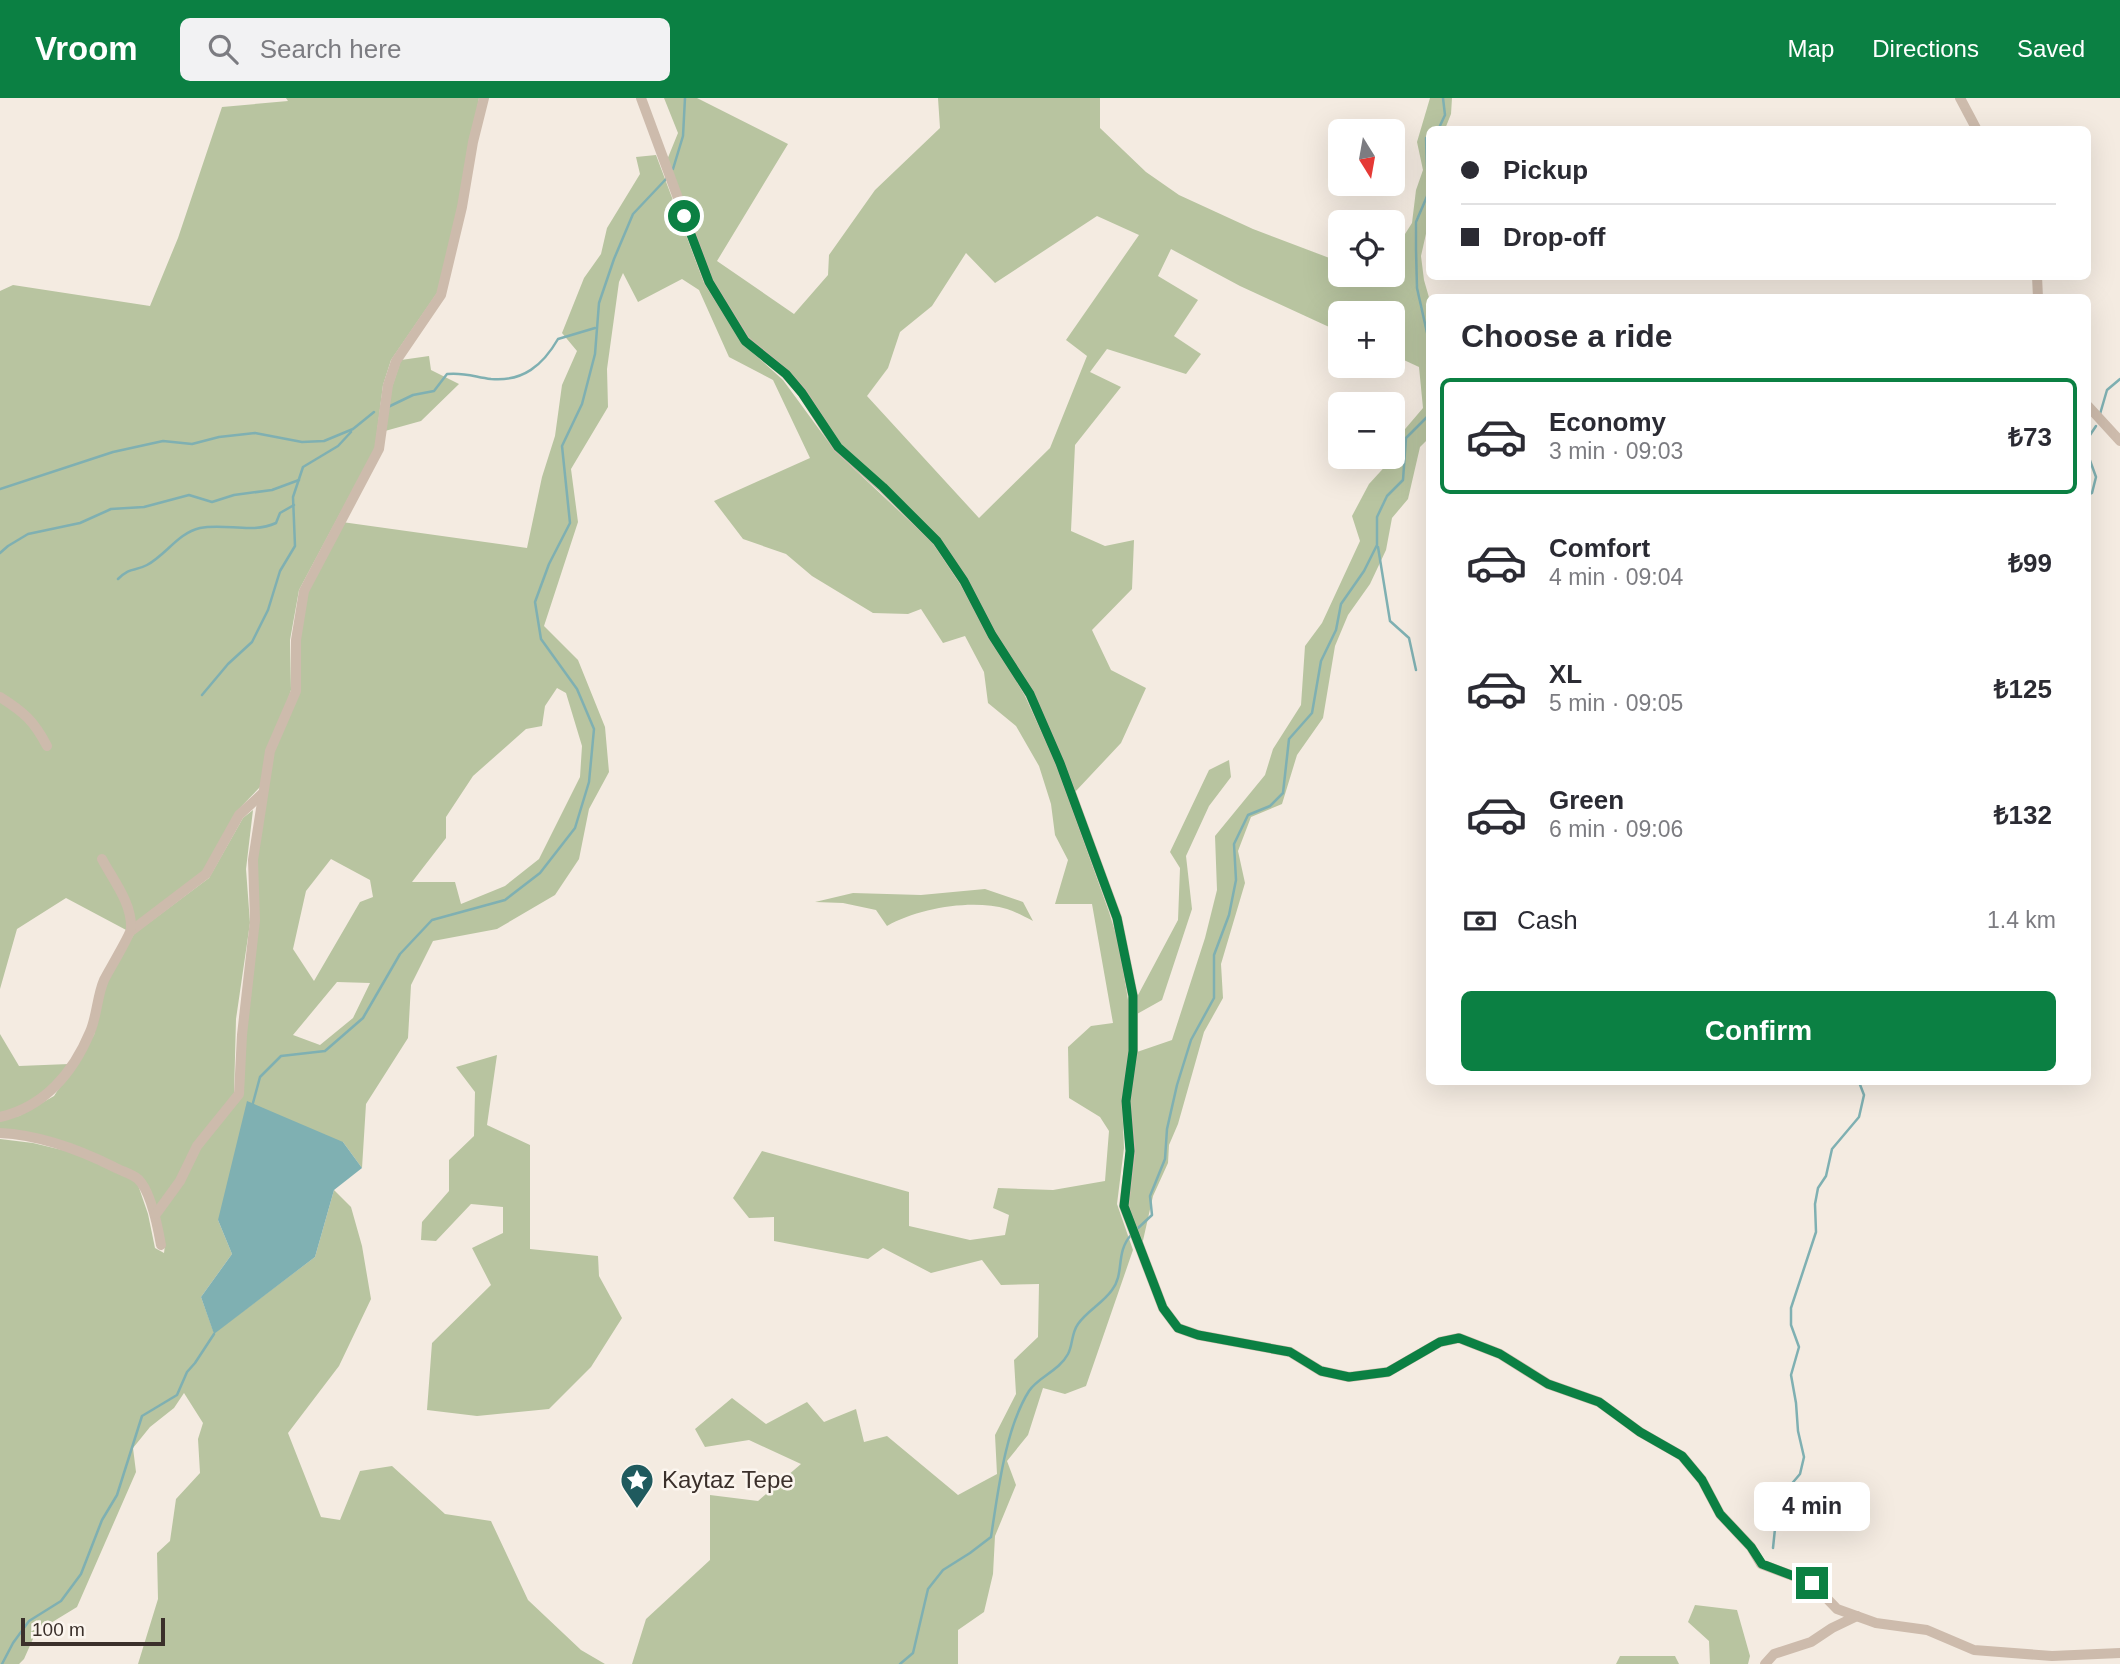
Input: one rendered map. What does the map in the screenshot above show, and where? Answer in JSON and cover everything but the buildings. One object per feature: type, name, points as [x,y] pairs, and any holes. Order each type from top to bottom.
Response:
[{"type":"street","points":[[156,1214],[180,1181],[197,1146],[239,1094],[242,1035],[255,920],[253,860],[270,751],[296,691],[296,640],[304,591],[379,449],[388,385],[396,361],[441,295],[484,98]]},
{"type":"street","points":[[641,98],[709,282],[745,341],[786,374],[838,447],[937,541],[964,581],[992,635],[1030,694],[1060,763],[1117,918],[1133,996],[1133,1051],[1126,1101],[1130,1151],[1124,1206],[1163,1308],[1178,1328],[1198,1335],[1290,1352],[1321,1371],[1349,1377],[1388,1372],[1440,1342],[1459,1338],[1500,1354],[1548,1384],[1599,1402],[1640,1432],[1682,1456],[1702,1480],[1720,1514],[1751,1547],[1762,1564],[1812,1583],[1837,1609],[1876,1623],[1927,1630],[1974,1650],[2052,1656],[2120,1653]]},
{"type":"street","points":[[1960,98],[1976,126]]},
{"type":"street","points":[[2091,409],[2120,441]]},
{"type":"street","points":[[0,697],[23,711],[37,726],[47,746]]},
{"type":"street","points":[[0,1117],[19,1113],[50,1093],[72,1065],[91,1031],[101,987],[131,931],[206,874],[239,815],[263,793]]},
{"type":"street","points":[[102,859],[130,911],[131,931]]},
{"type":"street","points":[[0,1133],[18,1134],[86,1154],[139,1180],[156,1214],[161,1245]]},
{"type":"street","points":[[1765,1664],[1774,1654],[1811,1643],[1832,1628],[1857,1616]]},
{"type":"green space","points":[[286,98],[479,98],[458,211],[437,293],[391,360],[383,385],[375,448],[299,590],[290,640],[291,690],[260,787],[236,812],[203,871],[134,926],[126,911],[128,931],[66,898],[17,929],[0,989],[0,701],[20,714],[51,746],[30,715],[0,693],[0,291],[13,285],[150,306],[178,238],[222,107],[288,101]]},
{"type":"green space","points":[[664,98],[697,98],[788,144],[717,261],[794,314],[828,275],[829,255],[875,190],[940,128],[938,98],[1100,98],[1100,128],[1146,172],[1179,195],[1253,229],[1328,257],[1328,287],[1405,287],[1405,234],[1412,223],[1416,190],[1423,170],[1417,142],[1430,98],[1452,98],[1451,114],[1446,126],[1426,126],[1426,234],[1421,256],[1428,294],[1426,441],[1420,447],[1408,499],[1392,518],[1386,550],[1370,584],[1348,615],[1335,646],[1323,718],[1297,755],[1282,804],[1251,817],[1238,851],[1245,883],[1221,964],[1223,998],[1204,1032],[1178,1124],[1169,1145],[1168,1163],[1153,1196],[1142,1245],[1127,1205],[1129,1101],[1137,1052],[1172,1040],[1205,938],[1217,890],[1215,836],[1265,775],[1273,749],[1301,705],[1305,646],[1322,623],[1360,541],[1352,516],[1369,484],[1383,469],[1405,469],[1405,429],[1423,408],[1419,367],[1405,361],[1405,301],[1328,301],[1328,326],[1240,286],[1171,249],[1158,276],[1198,300],[1174,336],[1201,354],[1186,374],[1107,349],[1090,372],[1121,387],[1075,445],[1071,531],[1105,546],[1134,540],[1132,589],[1092,630],[1111,670],[1146,688],[1121,743],[1075,792],[966,577],[841,447],[803,391],[748,339],[712,280],[667,160],[678,133]],"holes":[[[1097,216],[1139,235],[1066,340],[1087,356],[1050,448],[979,518],[867,396],[888,368],[900,332],[932,306],[966,253],[995,283]]]},
{"type":"green space","points":[[656,155],[704,283],[742,343],[783,380],[835,451],[932,542],[960,584],[1025,696],[1056,764],[1119,944],[1128,1000],[1129,1051],[1122,1099],[1124,1148],[1117,1204],[1133,1250],[1086,1386],[1065,1394],[1043,1388],[1028,1435],[1007,1461],[1016,1485],[995,1536],[993,1574],[984,1612],[958,1630],[958,1664],[632,1664],[646,1619],[710,1560],[710,1495],[758,1501],[801,1464],[749,1440],[705,1447],[695,1429],[732,1398],[766,1424],[807,1402],[824,1422],[856,1409],[864,1442],[887,1436],[958,1495],[997,1474],[995,1435],[1016,1394],[1014,1360],[1038,1337],[1039,1284],[1001,1285],[982,1260],[931,1273],[883,1248],[868,1259],[774,1241],[774,1217],[749,1218],[733,1198],[762,1151],[909,1192],[909,1226],[970,1240],[1005,1235],[1009,1215],[993,1208],[998,1188],[1053,1190],[1105,1181],[1109,1131],[1100,1117],[1069,1098],[1068,1047],[1091,1026],[1113,1023],[1092,904],[1055,904],[1068,860],[1055,835],[1051,804],[1039,766],[1016,726],[988,703],[984,672],[965,636],[943,643],[921,609],[908,614],[873,613],[812,576],[786,554],[743,539],[714,501],[810,458],[773,380],[729,357],[699,290],[682,279],[638,302],[623,273],[619,282],[607,369],[608,407],[571,469],[578,522],[544,626],[578,660],[605,727],[609,772],[589,809],[579,859],[555,895],[497,929],[433,941],[411,985],[408,1038],[366,1104],[362,1168],[343,1142],[218,1220],[232,1254],[201,1297],[214,1333],[315,1257],[334,1190],[351,1207],[362,1246],[371,1299],[339,1366],[288,1433],[321,1517],[340,1520],[360,1471],[392,1466],[445,1514],[491,1521],[528,1600],[581,1650],[605,1664],[138,1664],[158,1599],[157,1553],[170,1541],[176,1499],[200,1473],[198,1439],[203,1423],[184,1393],[174,1408],[150,1427],[133,1448],[136,1472],[77,1607],[36,1632],[19,1664],[0,1664],[0,1139],[33,1143],[83,1155],[137,1182],[148,1214],[155,1248],[164,1253],[159,1215],[201,1148],[242,1094],[255,860],[274,751],[299,690],[299,638],[307,592],[342,522],[527,548],[542,477],[555,436],[562,385],[577,351],[562,333],[584,278],[601,254],[607,228],[640,174],[636,157]],"holes":[[[557,688],[566,693],[582,746],[580,777],[539,859],[505,886],[461,904],[455,882],[412,882],[446,838],[446,817],[473,776],[526,729],[542,726],[545,706]],[[331,859],[370,880],[373,897],[360,902],[314,981],[293,949],[306,891]],[[337,982],[370,983],[353,1018],[320,1045],[293,1035]]]},
{"type":"green space","points":[[429,356],[431,370],[459,384],[421,421],[385,431],[392,387],[401,360]]},
{"type":"green space","points":[[1229,760],[1231,777],[1209,806],[1186,856],[1192,909],[1162,1000],[1137,1014],[1137,997],[1178,920],[1180,868],[1170,852],[1209,770]]},
{"type":"green space","points":[[253,810],[246,869],[250,923],[236,1019],[234,1095],[156,1209],[142,1178],[114,1164],[0,1130],[0,1119],[19,1116],[54,1096],[94,1035],[105,986],[134,934],[209,878],[243,818]]},
{"type":"green space","points":[[985,889],[1023,902],[1033,921],[1007,909],[962,905],[914,914],[887,926],[876,910],[843,903],[815,902],[853,893],[921,895]]},
{"type":"green space","points":[[0,1034],[19,1066],[69,1064],[54,1083],[32,1102],[0,1113]]},
{"type":"green space","points":[[497,1055],[487,1125],[530,1145],[530,1249],[598,1256],[599,1276],[622,1318],[591,1367],[549,1409],[477,1416],[427,1410],[432,1343],[491,1285],[472,1248],[503,1233],[503,1207],[471,1204],[436,1241],[421,1240],[422,1222],[449,1191],[449,1160],[474,1136],[475,1092],[456,1067]]},
{"type":"green space","points":[[1695,1605],[1737,1610],[1750,1656],[1748,1664],[1710,1664],[1709,1641],[1688,1622]]},
{"type":"green space","points":[[1620,1656],[1675,1656],[1679,1664],[1616,1664]]},
{"type":"water","points":[[247,1101],[343,1142],[362,1168],[334,1190],[315,1257],[214,1334],[201,1297],[232,1254],[218,1220]]},
{"type":"waterway","points":[[673,169],[683,136],[685,98]]},
{"type":"waterway","points":[[1440,126],[1445,115],[1443,98]]},
{"type":"waterway","points":[[253,1103],[260,1077],[281,1056],[325,1051],[363,1018],[400,954],[432,920],[505,900],[540,873],[575,828],[589,782],[594,729],[577,689],[541,639],[535,602],[549,564],[570,523],[562,446],[582,404],[595,354],[599,303],[633,214],[667,178]]},
{"type":"waterway","points":[[1426,199],[1416,222],[1417,288],[1426,328]]},
{"type":"waterway","points":[[388,407],[413,395],[434,391],[447,374],[491,379],[522,375],[539,364],[558,339],[595,328]]},
{"type":"waterway","points":[[2100,414],[2107,390],[2120,379]]},
{"type":"waterway","points":[[0,489],[113,452],[163,441],[192,444],[219,437],[255,433],[302,442],[324,441],[353,429],[374,412]]},
{"type":"waterway","points":[[1136,1230],[1152,1215],[1150,1196],[1165,1159],[1167,1129],[1177,1085],[1191,1040],[1214,998],[1214,955],[1229,915],[1236,880],[1234,844],[1248,815],[1270,806],[1283,793],[1289,739],[1312,713],[1321,661],[1336,630],[1341,604],[1364,571],[1377,545],[1377,517],[1387,496],[1403,480],[1406,438],[1426,418]]},
{"type":"waterway","points":[[2091,434],[2096,426]]},
{"type":"waterway","points":[[202,695],[228,664],[252,642],[268,610],[280,571],[295,546],[293,497],[303,467],[338,446],[351,432]]},
{"type":"waterway","points":[[2091,463],[2096,477],[2091,494]]},
{"type":"waterway","points":[[0,553],[28,534],[80,523],[111,509],[144,507],[189,495],[212,502],[234,495],[272,490],[299,480]]},
{"type":"waterway","points":[[118,579],[126,572],[154,561],[192,531],[210,527],[267,526],[276,523],[280,513],[294,505]]},
{"type":"waterway","points":[[1378,547],[1390,621],[1409,638],[1416,670]]},
{"type":"waterway","points":[[1773,1548],[1776,1519],[1782,1510],[1789,1487],[1800,1474],[1804,1457],[1791,1375],[1799,1347],[1791,1325],[1791,1308],[1816,1232],[1815,1204],[1818,1188],[1826,1176],[1832,1149],[1859,1117],[1864,1095],[1860,1085]]},
{"type":"waterway","points":[[900,1664],[913,1653],[928,1589],[943,1570],[991,1537],[1008,1442],[1021,1406],[1033,1386],[1064,1360],[1070,1351],[1078,1324],[1112,1290],[1118,1277],[1123,1249],[1131,1235]]},
{"type":"waterway","points":[[2,1664],[29,1621],[61,1601],[81,1574],[102,1520],[117,1495],[142,1416],[177,1395],[187,1372],[214,1334]]},
{"type":"place","name":"Kaytaz Tepe","points":[[637,1510]]},
{"type":"route","points":[[684,216],[709,282],[745,341],[786,374],[838,447],[937,541],[964,581],[992,635],[1030,694],[1060,763],[1117,918],[1133,996],[1133,1051],[1126,1101],[1130,1151],[1124,1206],[1163,1308],[1178,1328],[1198,1335],[1290,1352],[1321,1371],[1349,1377],[1388,1372],[1440,1342],[1459,1338],[1500,1354],[1548,1384],[1599,1402],[1640,1432],[1682,1456],[1702,1480],[1720,1514],[1751,1547],[1762,1564],[1812,1583]]}]
